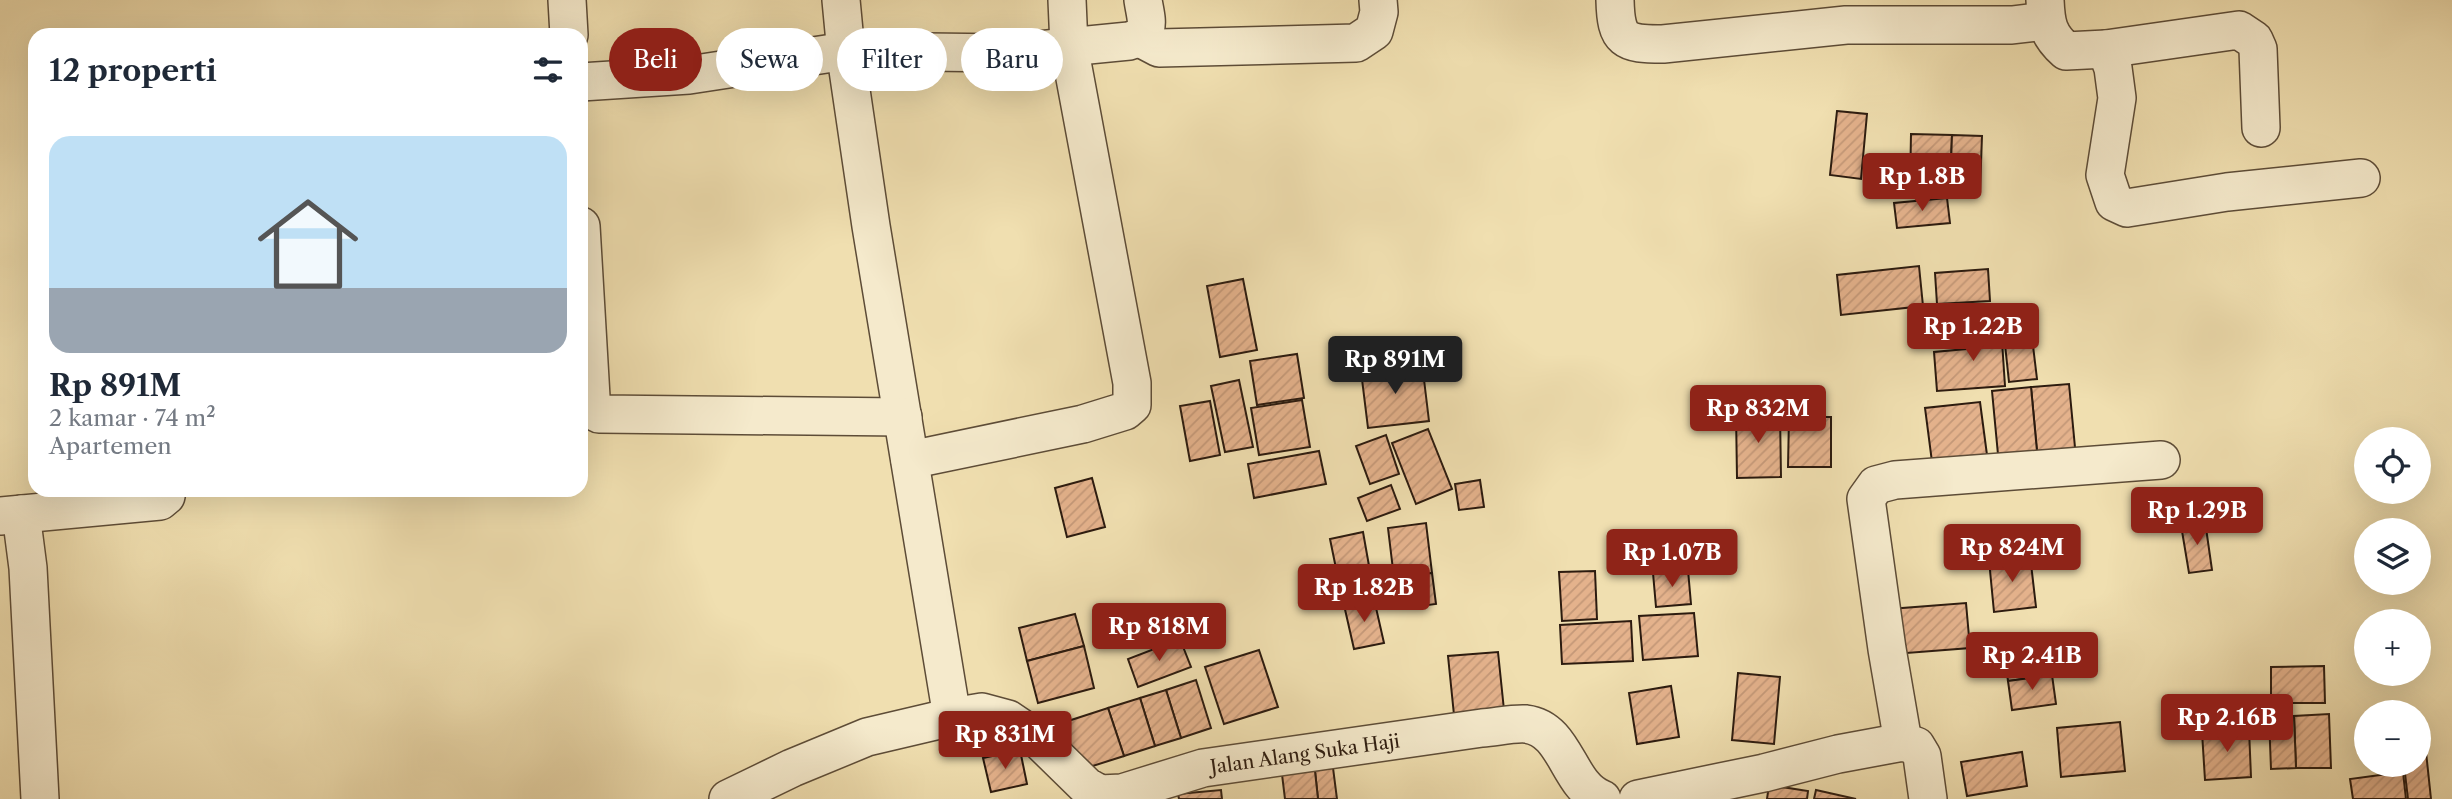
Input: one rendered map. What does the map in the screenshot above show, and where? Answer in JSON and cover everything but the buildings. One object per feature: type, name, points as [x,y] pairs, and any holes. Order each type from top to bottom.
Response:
[{"type":"street","points":[[567,0],[569,28]]},
{"type":"street","points":[[841,0],[844,28]]},
{"type":"street","points":[[910,460],[1083,424],[1125,411],[1132,405],[1132,383],[1069,46],[1066,0]]},
{"type":"street","points":[[1140,38],[1147,26],[1143,0]]},
{"type":"street","points":[[947,52],[1009,53],[1140,38],[1159,48],[1356,43],[1374,31],[1379,12],[1378,0]]},
{"type":"street","points":[[1615,0],[1616,23],[1625,39],[1637,44],[1663,44],[1846,25],[2012,25],[2046,11],[2053,39],[2066,51],[2106,49],[2239,30],[2254,40],[2258,49],[2261,128]]},
{"type":"street","points":[[2106,49],[2113,68],[2117,98],[2105,175],[2114,202],[2127,208],[2227,192],[2361,178]]},
{"type":"street","points":[[588,82],[689,75],[837,52]]},
{"type":"street","points":[[852,91],[952,717]]},
{"type":"street","points":[[588,359],[588,400]]},
{"type":"street","points":[[588,409],[599,414],[903,417]]},
{"type":"street","points":[[1903,742],[1866,499],[1876,485],[1895,480],[2161,460]]},
{"type":"street","points":[[40,799],[28,568],[10,515],[160,501],[165,497]]},
{"type":"street","name":"Jalan Alang Suka Haji","points":[[728,799],[792,768],[867,737],[982,712],[1008,719],[1039,740],[1086,786],[1100,794],[1122,793],[1203,768],[1482,728],[1528,724],[1552,736],[1582,782],[1595,796],[1602,799]]},
{"type":"street","points":[[1638,799],[1761,786],[1838,754],[1903,742],[1916,746],[1922,756],[1928,799]]}]
